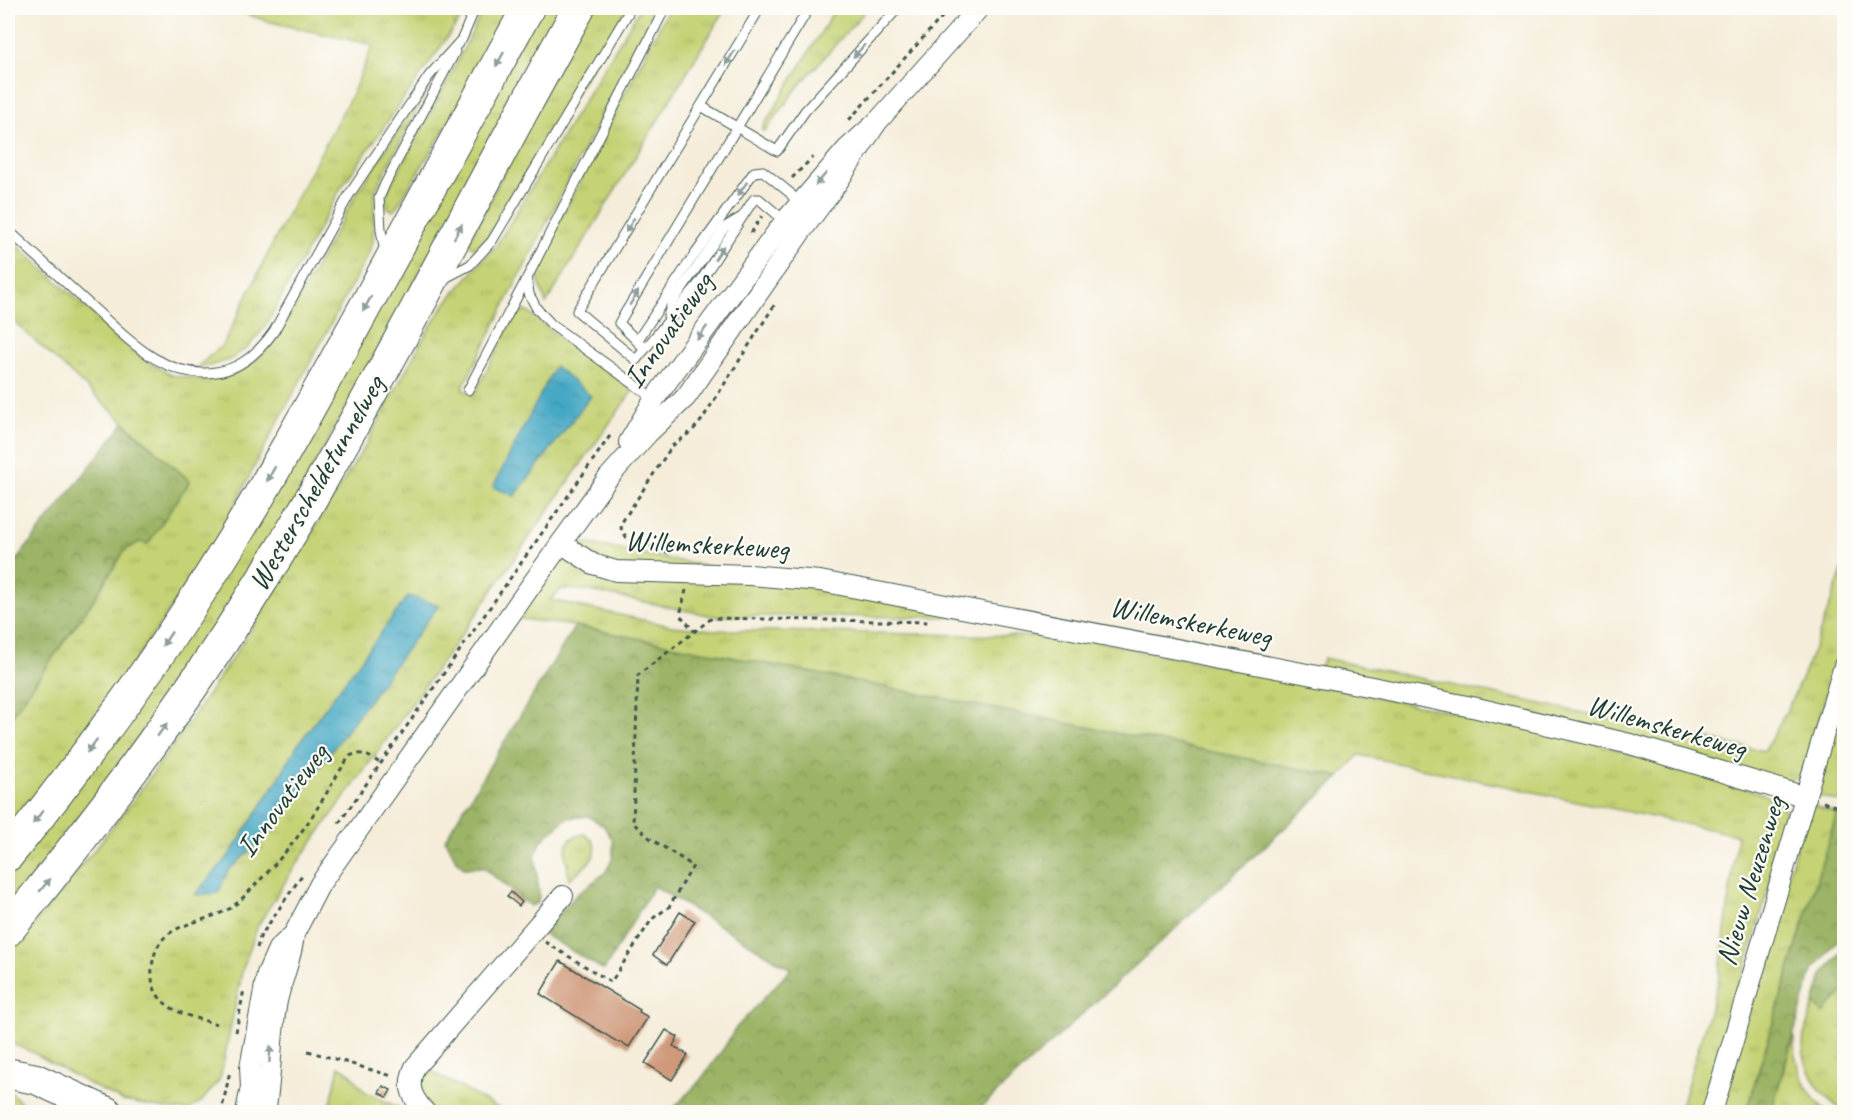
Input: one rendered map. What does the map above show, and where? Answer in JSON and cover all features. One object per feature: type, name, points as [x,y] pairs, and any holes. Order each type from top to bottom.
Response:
[{"type":"highway","name":"Westerscheldetunnelweg","points":[[8,855],[120,708],[199,591],[264,487],[528,8]]},
{"type":"highway","name":"Westerscheldetunnelweg","points":[[8,930],[95,823],[177,709],[298,521],[579,8]]},
{"type":"main road","points":[[9,1073],[30,1095],[62,1113]]},
{"type":"main road","points":[[9,1073],[36,1079],[107,1113]]},
{"type":"street","name":"Innovatieweg","points":[[246,1113],[251,1087],[250,1068],[267,974],[278,949],[294,934],[321,884],[609,478],[648,433],[686,397],[798,220],[847,149],[877,122],[979,8]]},
{"type":"street","name":"Innovatieweg","points":[[609,478],[655,398],[798,220]]},
{"type":"street","name":"Willemskerkeweg","points":[[561,543],[593,564],[616,571],[750,575],[820,581],[1286,669],[1477,708],[1630,744],[1806,797]]},
{"type":"street","name":"Nieuw Neuzenweg","points":[[1712,1113],[1845,666]]},
{"type":"street","points":[[425,1113],[410,1088],[415,1067],[563,896]]},
{"type":"street","name":"Innovatieweg","points":[[265,1113],[272,1031],[292,952],[294,934]]},
{"type":"street","name":"Innovatieweg","points":[[236,1113],[243,1084],[250,1068]]},
{"type":"lane","points":[[387,267],[379,198],[462,39],[475,8]]},
{"type":"lane","points":[[427,287],[470,265],[492,241],[631,8]]},
{"type":"lane","points":[[468,390],[665,8]]},
{"type":"lane","points":[[760,8],[577,311],[636,360],[700,282],[753,199],[759,199],[798,220]]},
{"type":"lane","points":[[645,349],[619,323],[809,8]]},
{"type":"lane","points":[[701,106],[777,151],[806,111],[898,8]]},
{"type":"lane","points":[[8,230],[124,336],[160,362],[191,373],[214,372],[234,367],[259,350],[274,331],[349,195],[429,76],[462,39]]},
{"type":"lane","points":[[637,342],[688,264],[754,172],[763,171],[790,193],[798,220]]},
{"type":"lane","points":[[725,226],[726,211]]},
{"type":"lane","points":[[667,321],[672,303],[725,226],[740,218]]},
{"type":"lane","points":[[527,278],[529,294],[537,309],[552,325],[655,398],[662,419]]},
{"type":"lane","points":[[657,311],[672,303]]},
{"type":"path","points":[[694,631],[680,615],[690,563],[626,537],[621,528],[622,522],[672,446],[701,421],[775,304]]},
{"type":"path","name":"Innovatieweg","points":[[217,1024],[187,1016],[168,1007],[161,1000],[152,975],[154,954],[160,943],[167,935],[226,911],[259,881],[279,861],[294,841],[350,756],[357,753],[363,754],[380,764],[542,531]]},
{"type":"path","points":[[531,933],[611,982],[652,919],[669,907],[693,867],[651,839],[633,823],[638,675],[694,631],[712,618],[938,623]]},
{"type":"path","points":[[1806,797],[1845,809]]},
{"type":"path","points":[[308,1051],[390,1075],[410,1088]]},
{"type":"path","points":[[217,1113],[226,1093]]},
{"type":"green space","points":[[227,8],[353,10],[356,8],[468,8],[341,188],[265,327],[247,348],[229,360],[209,366],[198,366],[223,345],[282,225],[354,90],[373,45],[270,22]]},
{"type":"green space","points":[[484,8],[516,8],[394,211],[389,209],[385,203],[391,184],[443,90]]},
{"type":"green space","points":[[541,8],[564,8],[278,532],[163,706],[8,909],[8,868],[41,828]]},
{"type":"green space","points":[[588,8],[627,8],[487,239],[474,248],[468,243]]},
{"type":"green space","points":[[640,8],[656,8],[462,389],[474,395],[515,315],[527,311],[562,340],[633,390],[478,612],[293,869],[258,925],[243,968],[220,1079],[202,1101],[189,1110],[166,1109],[123,1101],[34,1053],[8,1042],[8,957],[127,809],[188,724],[251,630],[364,448],[440,311],[496,246]],"holes":[[[408,597],[275,827],[228,871],[195,894],[228,857],[297,746]]]},
{"type":"green space","points":[[669,8],[726,8],[546,304],[535,269]]},
{"type":"green space","points":[[836,8],[868,8],[798,87],[765,131],[761,130]]},
{"type":"green space","points":[[433,79],[375,191],[373,242],[368,255],[258,459],[220,536],[64,765],[8,826],[8,721],[92,602],[124,551],[139,542],[189,481],[8,316],[8,237],[143,359],[171,375],[199,379],[234,374],[259,358],[280,332],[355,196]]},
{"type":"green space","points":[[124,423],[190,481],[148,544],[139,542],[124,551],[92,602],[8,721],[8,571]]},
{"type":"green space","points":[[575,541],[970,617],[713,616],[585,590],[562,589],[550,600],[671,626],[715,630],[1075,637],[1568,735],[1752,790],[1778,801],[1785,811],[1787,826],[1703,1112],[1679,1112],[1719,979],[1737,835],[1359,755],[1340,777],[575,626],[520,619],[533,597]]},
{"type":"green space","points":[[1844,566],[1844,633],[1805,767],[1797,777],[1785,783],[1318,670],[1324,658],[1764,751],[1799,684]]},
{"type":"green space","points":[[575,626],[1340,777],[976,1112],[670,1112],[699,1082],[736,1028],[791,969],[654,886],[604,970],[542,933],[576,895],[605,873],[613,858],[613,840],[603,825],[588,816],[567,818],[542,840],[535,856],[538,903],[530,906],[483,867],[464,868],[456,860],[445,839]]},
{"type":"green space","points":[[1844,684],[1844,787],[1840,802],[1812,794]]},
{"type":"green space","points":[[1809,804],[1837,813],[1746,1112],[1718,1112]]},
{"type":"green space","points":[[1837,813],[1844,815],[1844,933],[1812,971],[1771,1112],[1746,1112]]},
{"type":"green space","points":[[584,834],[592,840],[595,853],[587,864],[569,879],[567,844],[570,839]]},
{"type":"green space","points":[[1844,949],[1844,990],[1824,1013],[1814,1004],[1822,975]]},
{"type":"green space","points":[[1844,990],[1844,1111],[1819,1089],[1808,1069],[1803,1047],[1814,1004],[1824,1012]]},
{"type":"green space","points":[[1794,1035],[1796,1057],[1802,1078],[1812,1096],[1828,1112],[1771,1112]]},
{"type":"green space","points":[[339,1066],[350,1073],[364,1091],[408,1112],[329,1112]]},
{"type":"green space","points":[[427,1069],[505,1112],[435,1112],[423,1098],[421,1088]]},
{"type":"green space","points":[[8,1090],[25,1106],[37,1112],[8,1112]]},
{"type":"water","points":[[555,366],[591,396],[515,496],[493,487]]},
{"type":"water","points":[[408,596],[439,605],[275,828],[228,871],[218,893],[195,895],[228,857],[297,746]]},
{"type":"building","points":[[511,892],[522,902],[519,906],[507,896]]},
{"type":"building","points":[[680,912],[695,921],[667,965],[653,955]]},
{"type":"building","points":[[560,961],[648,1017],[629,1047],[540,994]]},
{"type":"building","points":[[666,1030],[678,1037],[673,1046],[688,1055],[672,1080],[645,1063]]},
{"type":"building","points":[[383,1086],[391,1090],[387,1097],[379,1093]]}]
